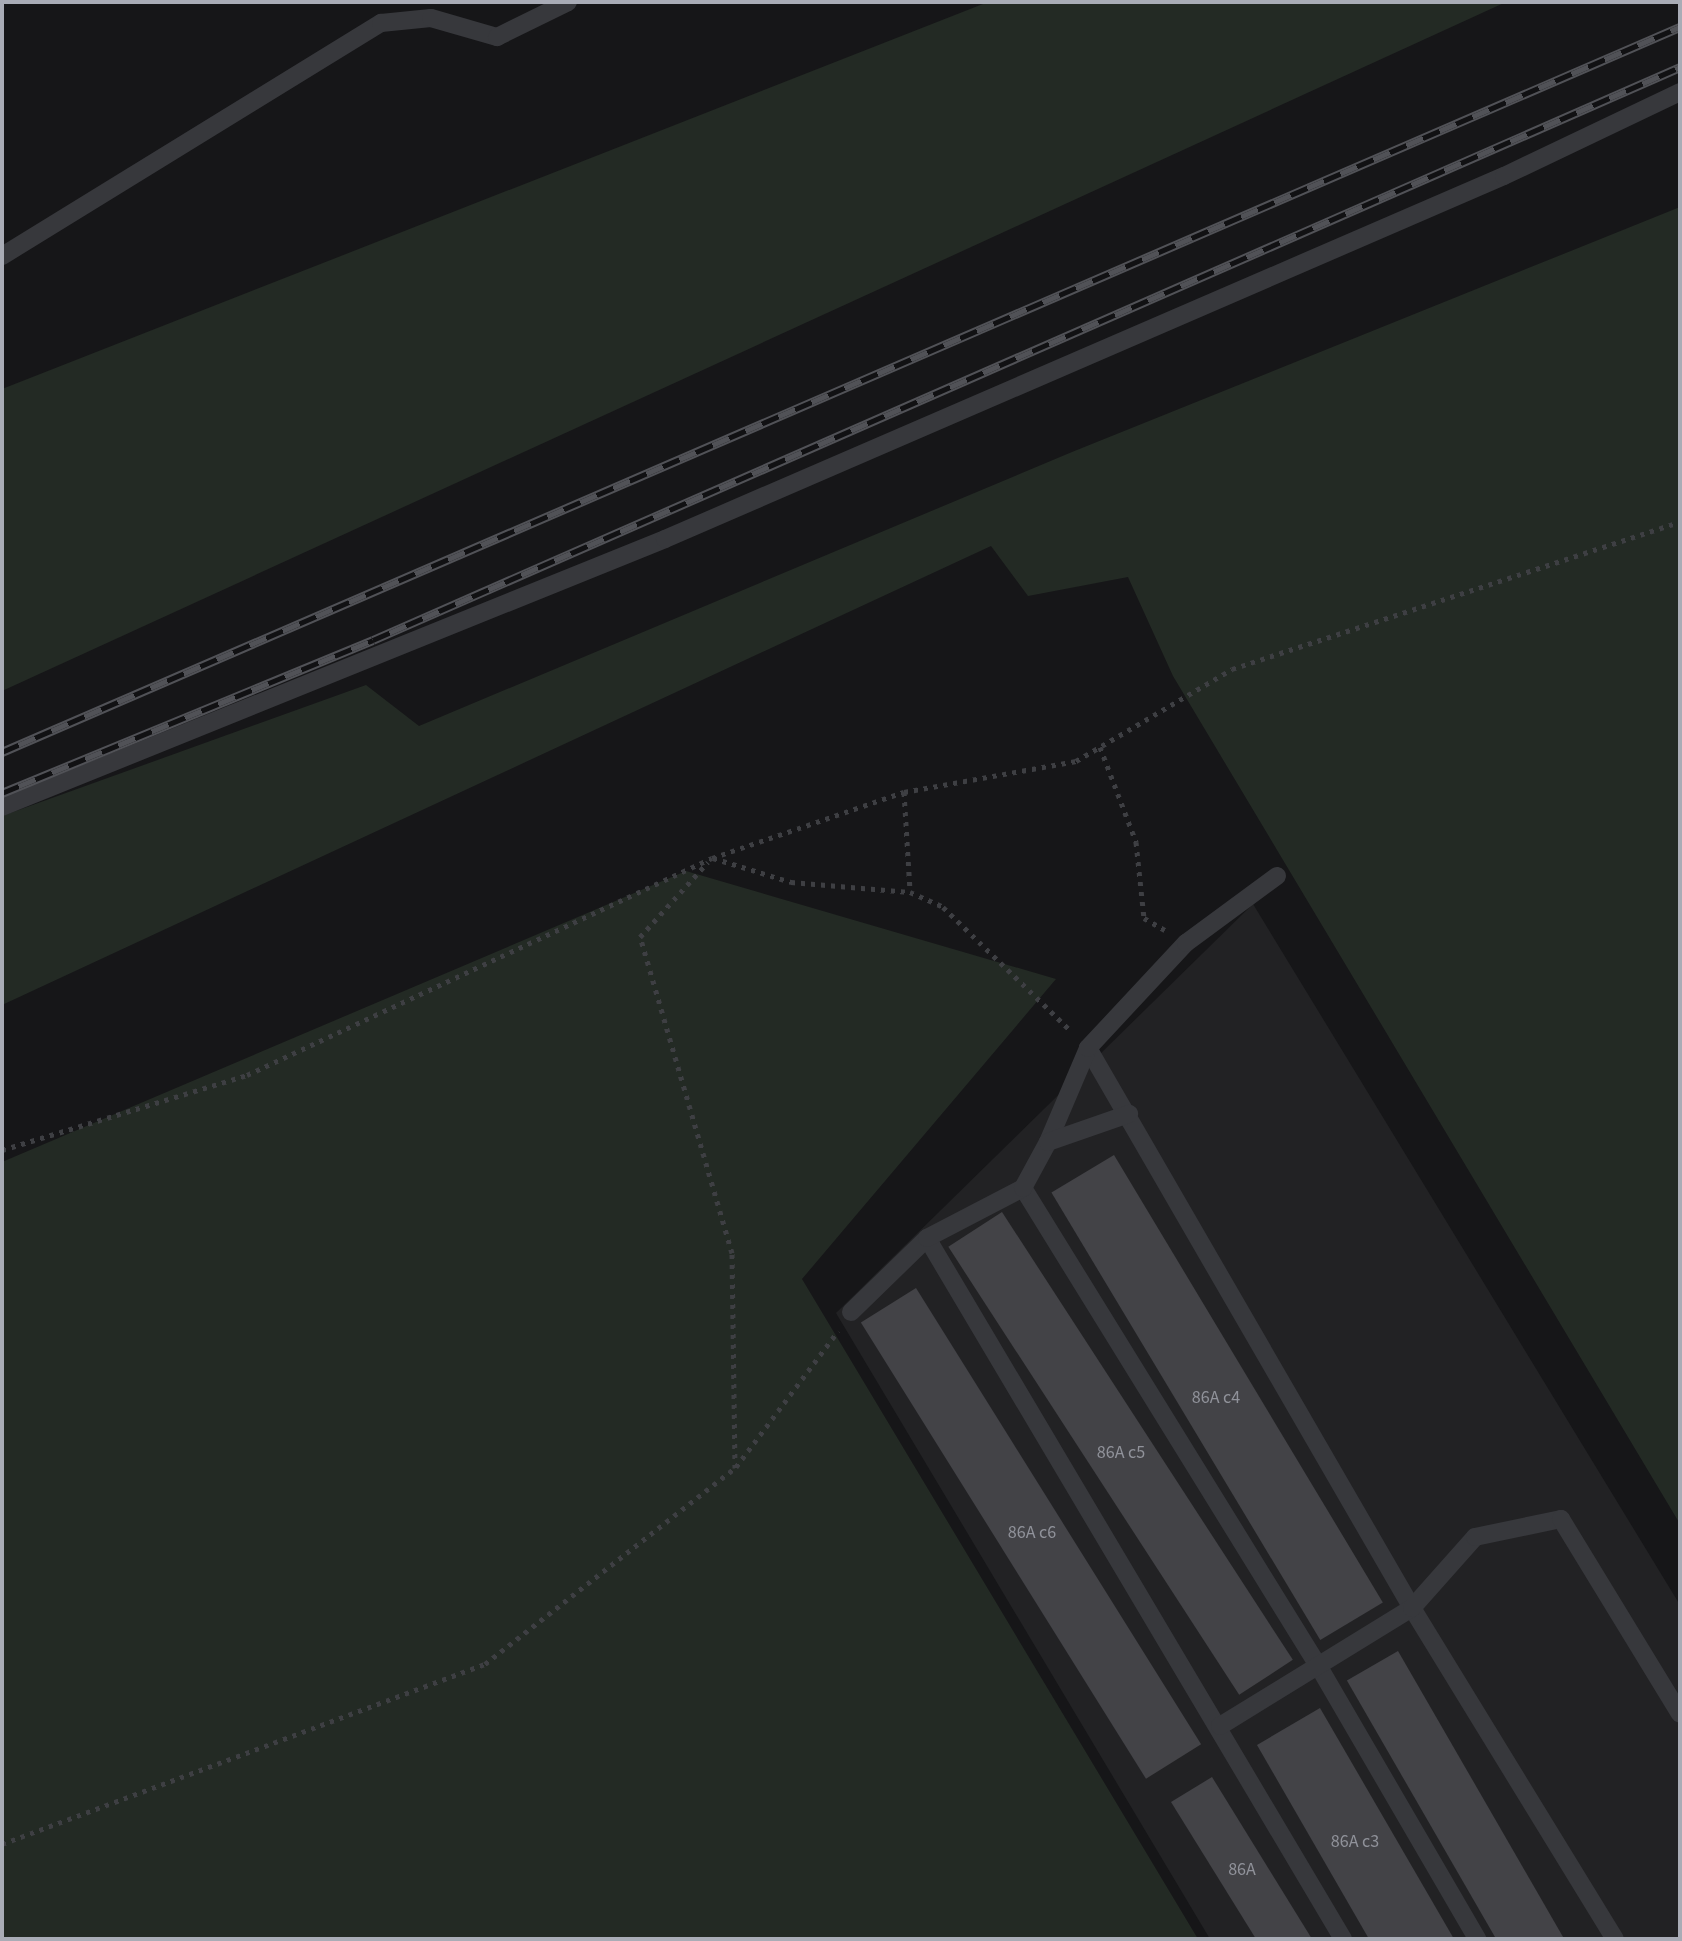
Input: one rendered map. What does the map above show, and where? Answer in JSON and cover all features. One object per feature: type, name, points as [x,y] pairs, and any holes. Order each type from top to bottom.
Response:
[{"type":"lane","points":[[2,256],[381,23],[431,18],[497,37],[568,2]]},
{"type":"lane","points":[[2,807],[665,539],[1504,176],[1680,92]]},
{"type":"lane","points":[[851,1312],[927,1238],[1023,1188],[1048,1142],[1088,1048],[1186,943],[1277,876]]},
{"type":"lane","points":[[1088,1048],[1129,1114],[1412,1608],[1615,1939]]},
{"type":"lane","points":[[1048,1142],[1129,1114]]},
{"type":"lane","points":[[1023,1188],[1319,1667],[1477,1939]]},
{"type":"lane","points":[[927,1238],[1220,1726],[1343,1939]]},
{"type":"lane","points":[[1220,1726],[1412,1608],[1475,1537],[1561,1519],[1680,1714]]},
{"type":"path","points":[[2,1150],[247,1075],[712,858],[904,792],[1076,761],[1232,669],[1680,522]]},
{"type":"path","points":[[1100,747],[1136,842],[1144,918],[1186,943]]},
{"type":"path","points":[[904,792],[910,892]]},
{"type":"path","points":[[712,858],[791,882],[910,892],[943,907],[1088,1048]]},
{"type":"path","points":[[712,858],[640,937],[732,1253],[735,1468]]},
{"type":"path","points":[[2,1844],[485,1664],[735,1468],[851,1312]]},
{"type":"shaded area","points":[[988,2],[1506,2],[2,691],[2,389]]},
{"type":"shaded area","points":[[1680,207],[1680,1524],[1173,676],[1128,577],[1028,596],[991,546],[2,1005],[2,816],[366,685],[419,726],[1072,452]]},
{"type":"shaded area","points":[[686,871],[1056,979],[802,1279],[1198,1939],[2,1939],[2,1162]]},
{"type":"shaded area","points":[[1253,904],[1680,1605],[1680,1939],[1210,1939],[836,1313]]},
{"type":"building","points":[[1114,1155],[1383,1602],[1320,1640],[1051,1193]]},
{"type":"building","points":[[1002,1212],[1293,1660],[1239,1695],[948,1247]]},
{"type":"building","points":[[916,1288],[1201,1744],[1146,1779],[861,1322]]},
{"type":"building","points":[[1398,1651],[1564,1939],[1496,1939],[1347,1680]]},
{"type":"building","points":[[1320,1708],[1454,1939],[1369,1939],[1257,1745]]},
{"type":"building","points":[[1212,1777],[1312,1939],[1256,1939],[1171,1802]]},
{"type":"railway","points":[[2,752],[1680,27]]},
{"type":"railway","points":[[2,793],[373,640],[1680,67]]}]
